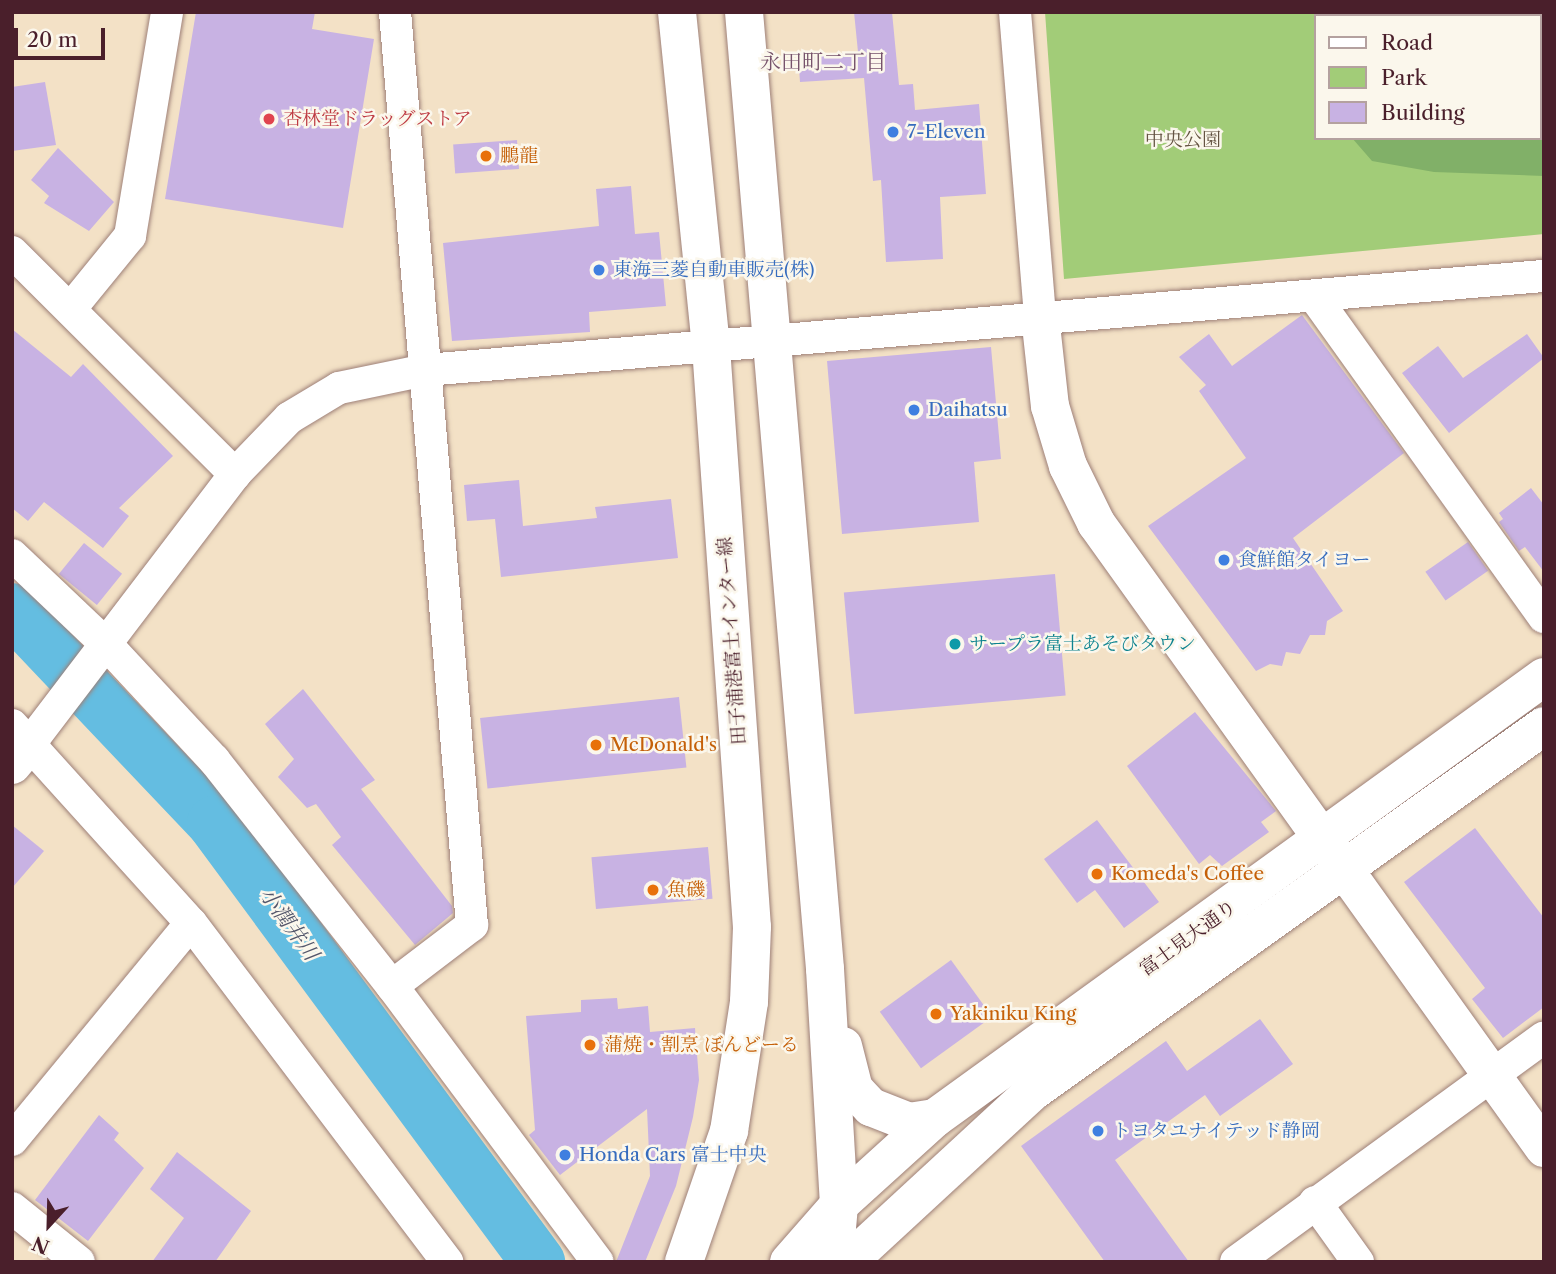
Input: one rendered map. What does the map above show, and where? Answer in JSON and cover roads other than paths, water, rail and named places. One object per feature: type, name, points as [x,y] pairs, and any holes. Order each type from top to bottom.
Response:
[{"type":"street","points":[[72,307],[130,236],[167,12]]},
{"type":"street","points":[[392,986],[472,925],[395,12]]},
{"type":"street","name":"田子浦港富士インター線","points":[[677,12],[711,347],[752,927],[749,1002],[729,1131],[684,1262]]},
{"type":"street","points":[[744,12],[825,969],[839,1205],[834,1262]]},
{"type":"street","points":[[1015,12],[1050,406],[1068,466],[1096,523],[1544,1148]]},
{"type":"street","points":[[12,253],[72,307],[235,474]]},
{"type":"street","points":[[432,1255],[191,923],[18,744],[108,646],[235,474],[289,418],[339,388],[426,370],[1040,316],[1544,276]]},
{"type":"street","points":[[1314,296],[1544,617]]},
{"type":"street","points":[[12,555],[108,646],[214,760],[392,986],[598,1262]]},
{"type":"street","name":"富士見大通り","points":[[848,1262],[1032,1092],[1333,855],[1544,677]]},
{"type":"street","name":"富士見大通り","points":[[789,1262],[839,1205],[935,1118],[1333,855],[1544,726]]},
{"type":"street","points":[[12,1140],[191,923]]},
{"type":"street","points":[[825,969],[853,1089],[871,1107],[893,1118],[909,1122],[935,1118]]},
{"type":"street","points":[[1237,1262],[1315,1202],[1544,1037]]},
{"type":"street","points":[[1315,1202],[1358,1262]]},
{"type":"street","points":[[12,1208],[79,1262]]},
{"type":"waterway","name":"小潤井川","points":[[12,610],[214,823],[538,1262]]},
{"type":"place","name":"杏林堂ドラッグストア","points":[[269,119]]},
{"type":"place","name":"7-Eleven","points":[[893,132]]},
{"type":"place","name":"鵬龍","points":[[486,156]]},
{"type":"place","name":"東海三菱自動車販売(株)","points":[[599,270]]},
{"type":"place","name":"Daihatsu","points":[[914,410]]},
{"type":"place","name":"食鮮館タイヨー","points":[[1224,560]]},
{"type":"place","name":"サープラ富士あそびタウン","points":[[955,644]]},
{"type":"place","name":"McDonald's","points":[[596,745]]},
{"type":"place","name":"Komeda's Coffee","points":[[1097,874]]},
{"type":"place","name":"魚磯","points":[[653,890]]},
{"type":"place","name":"Yakiniku King","points":[[936,1014]]},
{"type":"place","name":"蒲焼・割烹 ぼんどーる","points":[[590,1045]]},
{"type":"place","name":"トヨタユナイテッド静岡","points":[[1098,1131]]},
{"type":"place","name":"Honda Cars 富士中央","points":[[565,1155]]},
{"type":"district","name":"永田町二丁目","points":[[823,62]]},
{"type":"park label","name":"中央公園","points":[[1183,140]]}]
